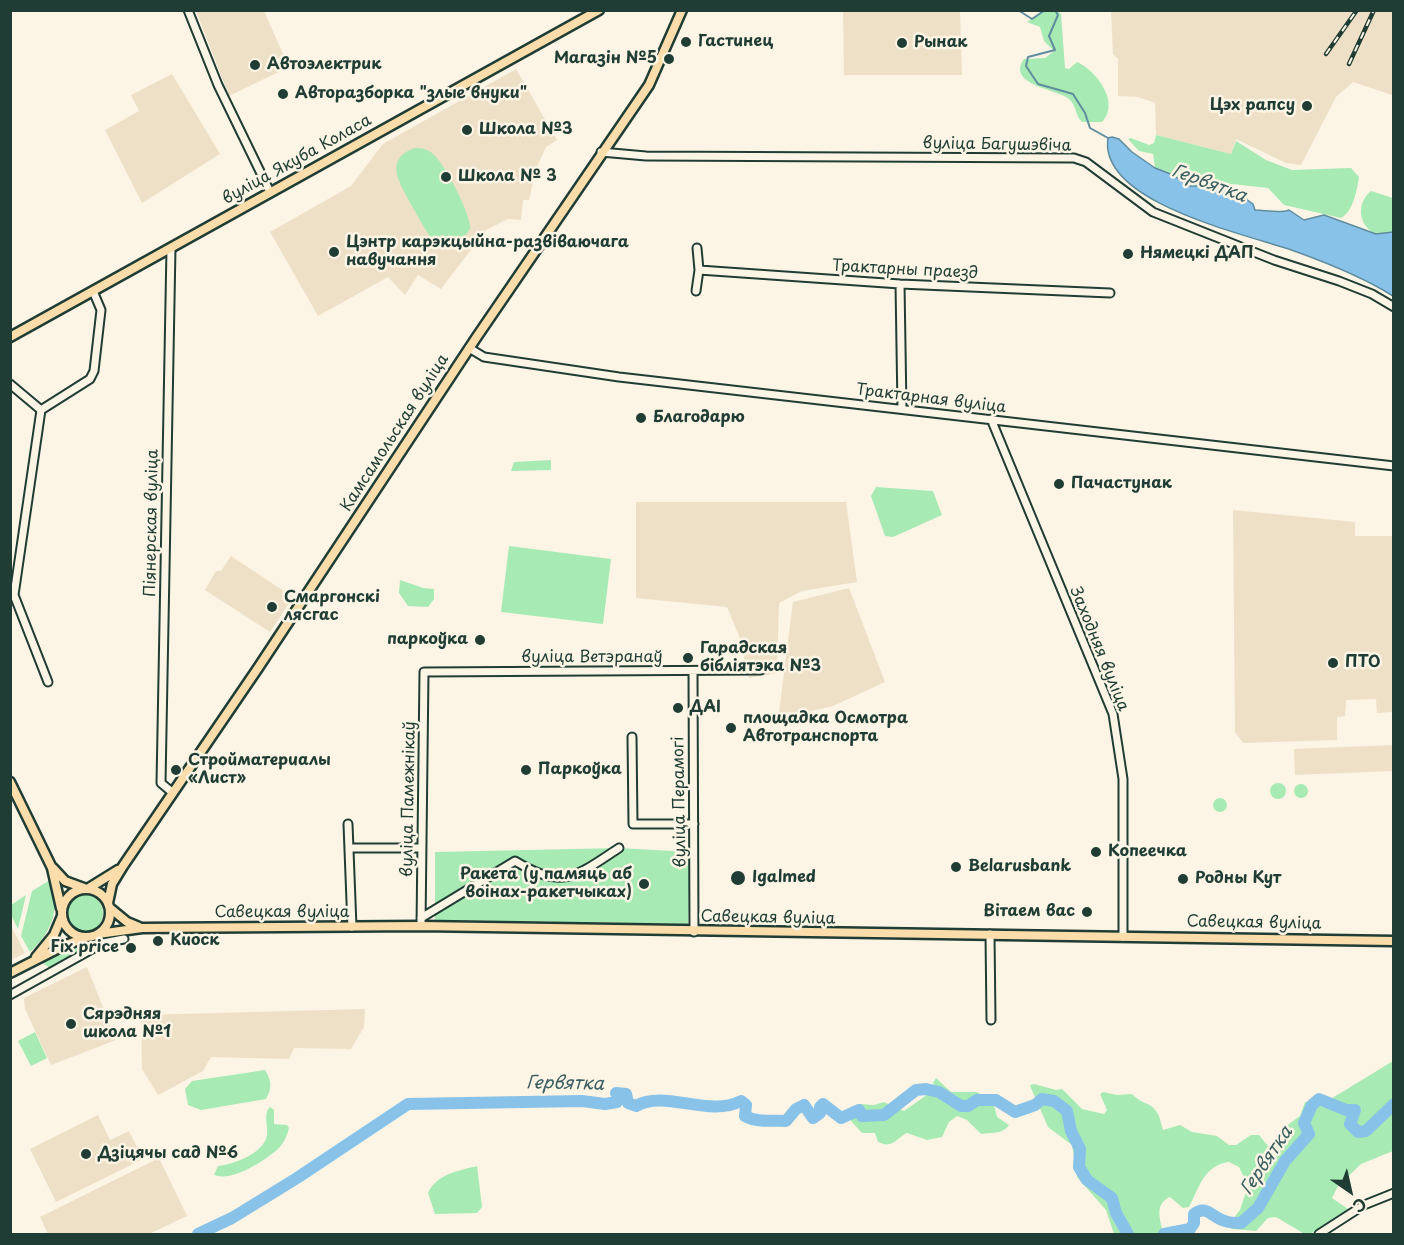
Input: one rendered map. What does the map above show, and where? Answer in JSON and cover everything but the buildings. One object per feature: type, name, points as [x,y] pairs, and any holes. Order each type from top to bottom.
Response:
[{"type":"main road","name":"вуліца Якуба Коласа","points":[[10,337],[599,10]]},
{"type":"main road","name":"Камсамольская вуліца","points":[[109,905],[112,884],[123,866],[468,348],[658,69],[682,10]]},
{"type":"main road","points":[[10,782],[52,868],[64,923],[74,934],[88,937]]},
{"type":"main road","name":"Камсамольская вуліца","points":[[86,888],[123,866]]},
{"type":"main road","points":[[52,868],[65,881],[101,894],[127,922],[142,928]]},
{"type":"main road","points":[[32,962],[54,935],[67,898],[86,888]]},
{"type":"main road","points":[[10,973],[98,934],[108,923],[109,905]]},
{"type":"main road","name":"Савецкая вуліца","points":[[98,934],[142,928],[352,927],[421,922],[694,932],[1394,940]]},
{"type":"street","points":[[188,10],[218,85],[270,192]]},
{"type":"street","name":"вуліца Багушэвіча","points":[[602,152],[646,156],[1074,158],[1086,162],[1153,212],[1274,260],[1339,280],[1372,294],[1394,307]]},
{"type":"street","name":"Піянерская вуліца","points":[[171,248],[161,783],[173,793]]},
{"type":"street","points":[[696,291],[699,270],[697,248]]},
{"type":"street","name":"Трактарны праезд","points":[[699,270],[900,284],[1110,293]]},
{"type":"street","points":[[900,284],[902,409]]},
{"type":"street","points":[[48,682],[14,595],[41,410],[90,379],[94,371],[101,310],[93,291]]},
{"type":"street","name":"Трактарная вуліца","points":[[468,348],[484,357],[597,374],[1394,466]]},
{"type":"street","points":[[10,384],[41,410]]},
{"type":"street","name":"Заходняя вуліца","points":[[991,420],[1113,714],[1123,779],[1123,937]]},
{"type":"street","name":"вуліца Ветэранаў","points":[[424,672],[761,670]]},
{"type":"street","name":"вуліца Перамогі","points":[[693,671],[692,920],[694,932]]},
{"type":"street","name":"вуліца Памежнікаў","points":[[421,922],[424,672]]},
{"type":"street","points":[[632,737],[633,824],[694,824]]},
{"type":"street","points":[[348,824],[352,927]]},
{"type":"street","points":[[349,848],[421,848]]},
{"type":"street","points":[[421,922],[515,861],[548,878],[564,878],[592,866],[619,848]]},
{"type":"street","points":[[990,934],[991,1020]]},
{"type":"street","points":[[10,995],[103,943],[124,939]]},
{"type":"street","points":[[1319,1234],[1364,1205],[1394,1193]]},
{"type":"shaded area","points":[[196,11],[264,11],[289,67],[229,96]]},
{"type":"shaded area","name":"Рынак","points":[[843,11],[960,11],[962,75],[844,75]]},
{"type":"shaded area","points":[[1111,11],[1393,11],[1392,95],[1353,82],[1336,97],[1301,165],[1286,163],[1236,139],[1231,154],[1156,135],[1155,103],[1138,97],[1118,96],[1118,59],[1113,54]]},
{"type":"shaded area","name":"Школа № 3","points":[[516,69],[557,140],[546,147],[536,169],[529,200],[523,200],[521,220],[508,219],[486,230],[441,289],[418,275],[405,295],[388,277],[318,316],[270,232],[351,186],[383,144]]},
{"type":"shaded area","points":[[172,74],[220,154],[142,203],[105,130],[139,111],[131,95]]},
{"type":"shaded area","points":[[636,502],[846,502],[857,582],[802,591],[779,603],[777,673],[749,678],[739,636],[727,607],[636,598]]},
{"type":"shaded area","points":[[1233,510],[1355,522],[1355,536],[1393,536],[1393,712],[1377,713],[1376,699],[1346,700],[1345,716],[1337,717],[1337,740],[1243,743],[1235,732]]},
{"type":"shaded area","points":[[231,556],[293,597],[270,632],[205,590],[216,571],[221,571]]},
{"type":"shaded area","points":[[849,588],[885,682],[833,706],[803,713],[779,712],[793,602]]},
{"type":"shaded area","points":[[1393,745],[1393,771],[1295,775],[1294,749]]},
{"type":"shaded area","points":[[10,924],[25,953],[11,960],[10,960]]},
{"type":"shaded area","name":"Сярэдняя школа №1","points":[[87,967],[116,1040],[51,1065],[25,1009],[24,998]]},
{"type":"shaded area","points":[[365,1009],[364,1027],[351,1049],[294,1048],[289,1059],[211,1057],[203,1071],[158,1095],[142,1069],[141,1015]]},
{"type":"shaded area","name":"Дзіцячы сад №6","points":[[98,1115],[110,1140],[129,1131],[143,1159],[56,1202],[30,1149]]},
{"type":"shaded area","points":[[159,1158],[187,1216],[149,1234],[48,1234],[40,1217]]},
{"type":"green space","points":[[1043,11],[1057,11],[1061,14],[1065,68],[1069,69],[1077,62],[1092,72],[1104,88],[1109,106],[1102,122],[1082,122],[1069,99],[1028,81],[1022,75],[1020,68],[1024,59],[1045,58],[1054,51],[1044,41],[1040,27],[1027,22]]},
{"type":"green space","points":[[1156,135],[1231,154],[1236,141],[1266,160],[1292,170],[1351,168],[1359,177],[1354,200],[1349,211],[1341,218],[1284,205],[1268,188],[1232,184],[1220,188],[1189,186],[1155,168],[1153,154],[1139,151],[1128,139],[1149,145],[1154,143]]},
{"type":"green space","points":[[415,148],[425,149],[438,159],[456,190],[466,212],[470,229],[460,243],[443,246],[435,242],[403,190],[397,173],[399,159]]},
{"type":"green space","points":[[1371,191],[1393,198],[1393,232],[1376,234],[1366,226],[1361,208]]},
{"type":"green space","points":[[551,460],[551,470],[511,471],[514,462]]},
{"type":"green space","points":[[876,487],[933,491],[942,515],[893,537],[885,536],[871,496]]},
{"type":"green space","points":[[509,546],[611,559],[603,624],[501,612]]},
{"type":"green space","points":[[400,580],[423,588],[434,589],[434,599],[428,607],[408,606],[399,593]]},
{"type":"green space","points":[[1278,783],[1284,785],[1286,791],[1284,797],[1278,799],[1272,797],[1270,791],[1272,785]]},
{"type":"green space","points":[[1301,784],[1306,786],[1308,791],[1306,796],[1301,798],[1296,796],[1294,791],[1296,786]]},
{"type":"green space","points":[[1220,798],[1225,800],[1227,805],[1225,810],[1220,812],[1215,810],[1213,805],[1215,800]]},
{"type":"green space","points":[[619,848],[690,852],[688,924],[435,920],[435,852]]},
{"type":"green space","points":[[50,880],[55,901],[52,919],[44,936],[30,952],[21,936],[32,891]]},
{"type":"green space","points":[[26,895],[18,929],[11,915],[11,905]]},
{"type":"green space","points":[[85,895],[98,900],[103,913],[98,926],[85,931],[72,926],[67,913],[72,900]]},
{"type":"green space","points":[[101,941],[50,968],[41,962],[71,947]]},
{"type":"green space","points":[[35,1032],[47,1058],[31,1066],[18,1041]]},
{"type":"green space","points":[[1393,1061],[1393,1151],[1361,1164],[1338,1186],[1332,1198],[1348,1209],[1335,1220],[1311,1233],[1303,1233],[1276,1217],[1268,1218],[1256,1231],[1232,1229],[1229,1224],[1240,1210],[1248,1186],[1239,1167],[1229,1162],[1214,1168],[1203,1178],[1189,1207],[1183,1208],[1170,1197],[1161,1204],[1159,1213],[1163,1234],[1114,1234],[1106,1210],[1077,1177],[1072,1145],[1048,1127],[1030,1085],[1062,1089],[1082,1109],[1104,1114],[1107,1110],[1100,1094],[1103,1092],[1117,1095],[1132,1094],[1154,1108],[1163,1130],[1180,1125],[1192,1132],[1217,1136],[1229,1145],[1236,1145],[1251,1135],[1259,1135],[1268,1146],[1279,1138],[1282,1129],[1300,1116],[1305,1102],[1329,1100]]},
{"type":"green space","points":[[265,1070],[270,1085],[266,1099],[201,1110],[188,1105],[185,1089],[192,1081]]},
{"type":"green space","points":[[936,1078],[951,1092],[977,1092],[993,1101],[997,1117],[1009,1125],[1000,1132],[981,1134],[967,1120],[957,1116],[949,1122],[942,1137],[927,1140],[907,1133],[891,1144],[883,1144],[878,1142],[875,1133],[862,1133],[851,1121],[852,1111],[860,1104],[874,1105],[884,1102],[904,1111],[928,1094],[940,1097],[941,1094],[933,1083]]},
{"type":"green space","points":[[270,1107],[274,1110],[274,1124],[287,1125],[289,1128],[280,1147],[257,1164],[239,1173],[230,1176],[214,1175],[218,1166],[245,1158],[263,1145],[267,1135],[267,1114]]},
{"type":"green space","points":[[477,1166],[482,1207],[477,1213],[435,1214],[428,1193],[437,1181],[448,1174]]},
{"type":"water","points":[[1108,138],[1119,139],[1132,152],[1155,168],[1173,175],[1189,186],[1228,186],[1253,204],[1255,210],[1277,212],[1289,210],[1304,220],[1324,215],[1376,234],[1393,232],[1393,296],[1334,266],[1214,226],[1151,199],[1127,181],[1111,161]]},
{"type":"waterway","name":"Гервятка","points":[[1018,10],[1032,19],[1045,10]]},
{"type":"waterway","name":"Гервятка","points":[[1055,10],[1058,15],[1049,36],[1055,50],[1028,57],[1026,66],[1038,84],[1073,94],[1085,113],[1090,128],[1108,138]]},
{"type":"waterway","name":"Гервятка","points":[[198,1234],[232,1218],[297,1178],[408,1104],[582,1101],[605,1104],[617,1102],[619,1097],[616,1093],[626,1094],[628,1103],[636,1106],[660,1100],[715,1107],[741,1101],[746,1105],[745,1116],[760,1120],[786,1121],[796,1109],[804,1105],[813,1118],[820,1113],[820,1107],[823,1104],[841,1118],[859,1110],[862,1116],[884,1115],[916,1090],[926,1089],[939,1092],[961,1106],[968,1106],[977,1100],[996,1100],[1015,1112],[1035,1105],[1042,1099],[1054,1101],[1067,1111],[1071,1131],[1080,1149],[1079,1167],[1087,1180],[1112,1198],[1116,1213],[1128,1234]]},
{"type":"waterway","name":"Гервятка","points":[[1164,1234],[1190,1229],[1194,1223],[1194,1214],[1202,1210],[1227,1222],[1241,1223],[1258,1208],[1285,1161],[1309,1134],[1304,1123],[1312,1105],[1319,1099],[1346,1110],[1355,1110],[1350,1124],[1358,1132],[1366,1131],[1394,1104]]},
{"type":"waterway","name":"Гервятка","points":[[1190,1229],[1194,1234]]},
{"type":"railway","points":[[1326,54],[1357,10]]},
{"type":"railway","points":[[1349,64],[1374,10]]},
{"type":"place","name":"Гастинец","points":[[686,42]]},
{"type":"place","name":"Рынак","points":[[902,43]]},
{"type":"place","name":"Магазін №5","points":[[669,59]]},
{"type":"place","name":"Автоэлектрик","points":[[255,65]]},
{"type":"place","name":"Авторазборка \"злые внуки\"","points":[[283,94]]},
{"type":"place","name":"Цэх рапсу","points":[[1307,106]]},
{"type":"place","name":"Школа №3","points":[[467,130]]},
{"type":"place","name":"Школа № 3","points":[[446,177]]},
{"type":"place","name":"Цэнтр карэкцыйна-развіваючага навучання","points":[[334,252]]},
{"type":"place","name":"Нямецкі ДАП","points":[[1128,254]]},
{"type":"place","name":"Благодарю","points":[[641,418]]},
{"type":"place","name":"Пачастунак","points":[[1059,484]]},
{"type":"place","name":"Смаргонскі лясгас","points":[[272,607]]},
{"type":"place","name":"паркоўка","points":[[480,640]]},
{"type":"place","name":"Гарадская бібліятэка №3","points":[[688,658]]},
{"type":"place","name":"ПТО","points":[[1333,663]]},
{"type":"place","name":"ДАІ","points":[[678,708]]},
{"type":"place","name":"площадка Осмотра Автотранспорта","points":[[731,728]]},
{"type":"place","name":"Стройматериалы «Лист»","points":[[176,770]]},
{"type":"place","name":"Паркоўка","points":[[526,770]]},
{"type":"place","name":"Копеечка","points":[[1096,852]]},
{"type":"place","name":"Belarusbank","points":[[956,867]]},
{"type":"place","name":"Igalmed","points":[[738,878]]},
{"type":"place","name":"Родны Кут","points":[[1183,879]]},
{"type":"place","name":"Ракета (у памяць аб воінах-ракетчыках)","points":[[644,884]]},
{"type":"place","name":"Вітаем вас","points":[[1087,912]]},
{"type":"place","name":"Киоск","points":[[158,941]]},
{"type":"place","name":"Fix price","points":[[131,948]]},
{"type":"place","name":"Сярэдняя школа №1","points":[[71,1024]]},
{"type":"place","name":"Дзіцячы сад №6","points":[[86,1154]]}]
